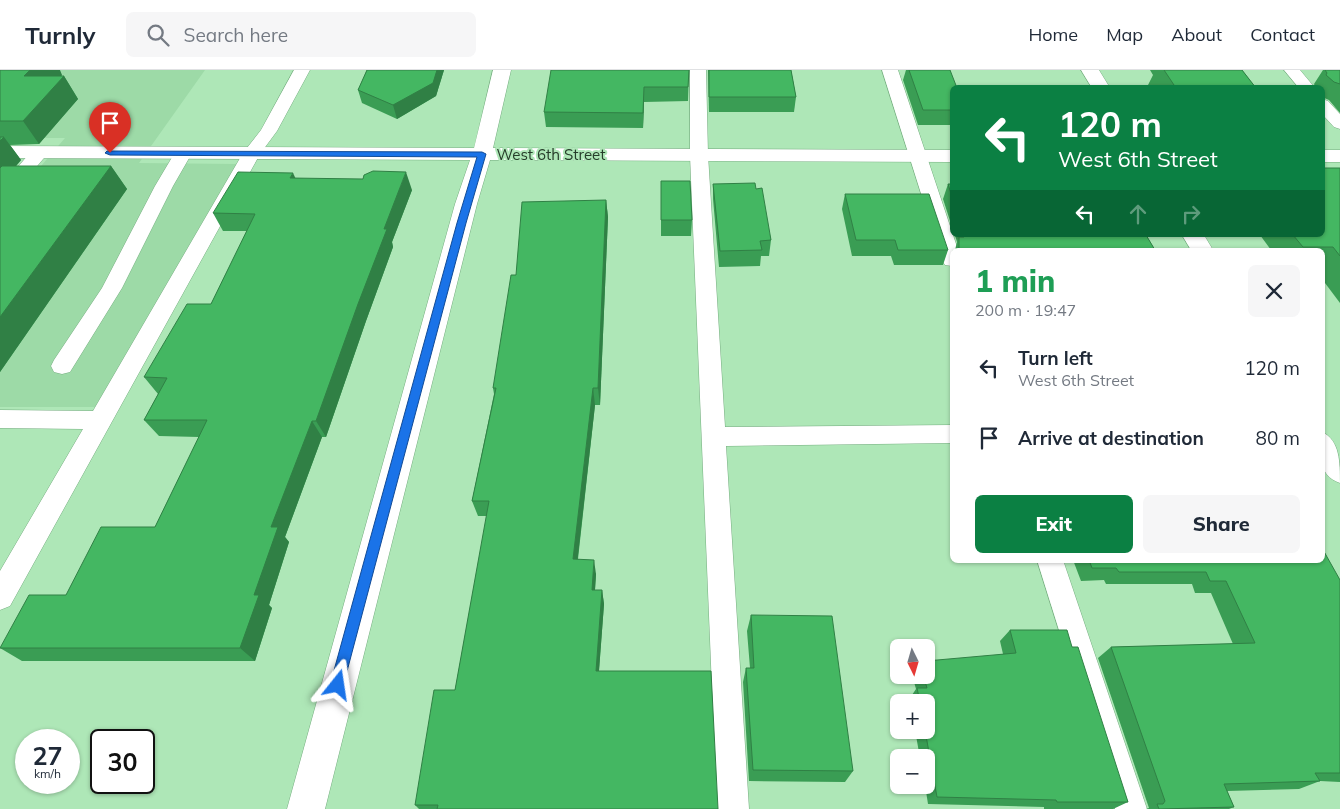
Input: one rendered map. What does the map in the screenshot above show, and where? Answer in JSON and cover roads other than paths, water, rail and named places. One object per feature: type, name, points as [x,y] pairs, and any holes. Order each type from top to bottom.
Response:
[{"type":"street","points":[[306,809],[461,223],[482,154],[502,70]]},
{"type":"street","points":[[1090,70],[1099,85]]},
{"type":"street","name":"West 6th Street","points":[[0,152],[950,156]]},
{"type":"street","points":[[1325,156],[1340,156]]},
{"type":"street","points":[[1194,237],[1201,248]]},
{"type":"street","points":[[1325,448],[1340,471]]},
{"type":"lane","points":[[0,597],[252,153],[269,131],[302,70]]},
{"type":"lane","points":[[698,70],[699,155],[733,809]]},
{"type":"lane","points":[[890,70],[950,254]]},
{"type":"lane","points":[[1292,70],[1305,85]]},
{"type":"lane","points":[[1325,107],[1340,124]]},
{"type":"lane","points":[[0,199],[40,152]]},
{"type":"lane","points":[[62,366],[112,289],[139,238],[158,194],[183,153]]},
{"type":"lane","points":[[0,419],[101,420]]},
{"type":"lane","points":[[714,437],[950,434]]},
{"type":"lane","points":[[1051,563],[1131,809]]}]
